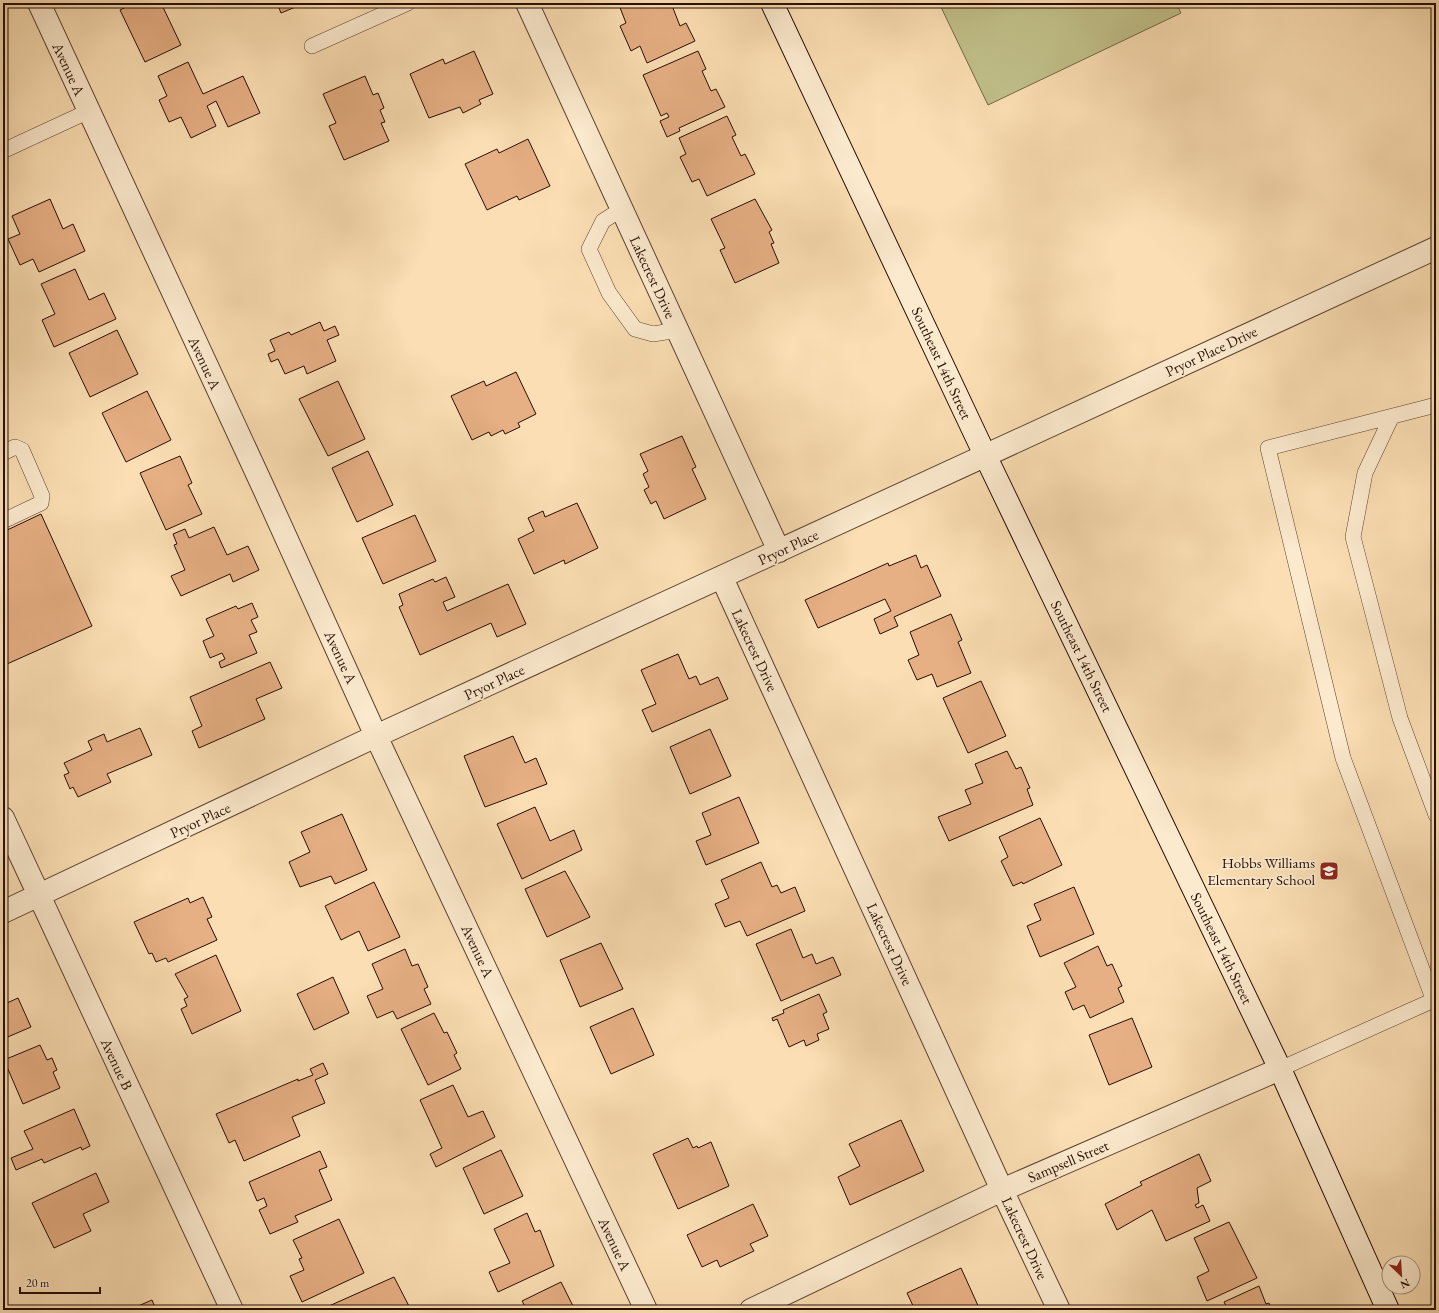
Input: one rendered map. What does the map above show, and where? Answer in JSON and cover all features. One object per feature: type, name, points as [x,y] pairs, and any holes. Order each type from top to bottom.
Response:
[{"type":"street","name":"Avenue A","points":[[39,3],[376,736],[646,1310]]},
{"type":"street","name":"Lakecrest Drive","points":[[527,3],[779,551]]},
{"type":"street","name":"Southeast 14th Street","points":[[772,3],[985,455],[1280,1069],[1388,1310]]},
{"type":"street","name":"Pryor Place Drive","points":[[985,455],[1436,248]]},
{"type":"street","name":"Pryor Place","points":[[3,912],[376,736],[722,578],[985,455]]},
{"type":"street","name":"Lakecrest Drive","points":[[722,578],[1002,1190],[1059,1310]]},
{"type":"street","name":"Avenue B","points":[[3,818],[232,1310]]},
{"type":"street","name":"Sampsell Street","points":[[751,1310],[1002,1190],[1280,1069]]},
{"type":"lane","points":[[312,46],[408,3]]},
{"type":"lane","points":[[3,147],[7,149],[89,111]]},
{"type":"lane","points":[[622,209],[603,221],[589,249],[609,293],[635,329],[653,334],[678,330]]},
{"type":"lane","points":[[1280,1069],[1435,1000],[1343,758],[1268,448],[1391,418],[1436,405]]},
{"type":"lane","points":[[1391,418],[1365,473],[1353,537],[1400,718],[1436,815]]},
{"type":"lane","points":[[3,452],[15,447],[22,450],[42,496],[41,504],[3,521]]},
{"type":"shaded area","points":[[939,3],[1176,3],[1181,13],[988,105]]},
{"type":"building","points":[[134,3],[161,3],[181,45],[145,62],[120,10]]},
{"type":"building","points":[[277,3],[305,3],[281,13]]},
{"type":"building","points":[[623,3],[671,3],[680,26],[686,23],[695,41],[647,63],[640,46],[631,51],[620,26],[626,23],[619,5]]},
{"type":"building","points":[[474,51],[493,94],[479,100],[481,104],[463,113],[460,107],[429,118],[410,74],[443,59],[445,64]]},
{"type":"building","points":[[698,51],[706,69],[702,71],[711,91],[716,89],[725,107],[679,128],[680,131],[667,137],[660,121],[669,117],[667,113],[661,116],[643,75]]},
{"type":"building","points":[[188,62],[203,94],[243,76],[260,113],[228,127],[216,101],[207,106],[216,126],[191,138],[181,117],[169,122],[159,100],[167,96],[158,76]]},
{"type":"building","points":[[365,76],[373,95],[378,93],[384,108],[380,110],[385,122],[381,123],[389,141],[344,160],[329,126],[336,123],[323,94]]},
{"type":"building","points":[[727,116],[736,135],[732,137],[741,156],[745,154],[755,174],[707,196],[699,179],[692,182],[680,157],[686,154],[679,138]]},
{"type":"building","points":[[528,139],[550,186],[519,200],[517,196],[487,210],[465,164],[497,149],[499,153]]},
{"type":"building","points":[[50,199],[63,229],[73,224],[85,251],[39,272],[33,259],[20,265],[8,239],[20,234],[12,216]]},
{"type":"building","points":[[755,199],[772,230],[769,232],[774,243],[771,244],[779,263],[735,283],[720,250],[725,248],[711,219]]},
{"type":"building","points":[[75,269],[89,300],[104,293],[116,319],[54,347],[42,320],[55,314],[41,284]]},
{"type":"building","points":[[320,322],[324,331],[335,326],[339,335],[327,340],[336,361],[307,374],[304,366],[285,374],[278,359],[271,362],[268,354],[275,351],[270,340],[289,332],[291,335]]},
{"type":"building","points":[[117,330],[138,374],[90,397],[69,353]]},
{"type":"building","points":[[516,372],[536,414],[518,423],[520,427],[505,434],[503,430],[491,436],[489,432],[472,440],[451,396],[484,381],[486,386]]},
{"type":"building","points":[[338,381],[365,439],[328,456],[299,399]]},
{"type":"building","points":[[147,391],[171,440],[126,462],[102,413]]},
{"type":"building","points":[[682,436],[696,467],[692,469],[706,499],[664,519],[656,501],[651,504],[644,490],[649,487],[643,474],[648,471],[640,454]]},
{"type":"building","points":[[368,451],[393,505],[357,522],[332,468]]},
{"type":"building","points":[[180,456],[192,483],[188,485],[202,514],[166,530],[140,473]]},
{"type":"building","points":[[577,503],[598,548],[565,564],[564,560],[534,574],[518,539],[534,531],[528,518],[543,511],[545,517]]},
{"type":"building","points":[[41,514],[92,626],[7,664],[3,656],[3,532]]},
{"type":"building","points":[[415,515],[436,561],[383,584],[362,538]]},
{"type":"building","points":[[214,527],[227,555],[248,546],[259,570],[233,582],[230,574],[181,596],[171,576],[185,570],[174,545],[177,544],[173,534],[185,529],[189,538]]},
{"type":"building","points":[[916,555],[921,568],[927,565],[941,596],[894,617],[898,626],[880,634],[874,619],[891,611],[885,599],[818,628],[805,600],[888,563],[889,566]]},
{"type":"building","points":[[446,577],[455,597],[443,602],[447,611],[508,584],[526,624],[497,637],[491,623],[420,655],[399,607],[403,605],[399,594],[433,579],[435,582]]},
{"type":"building","points":[[252,603],[258,617],[251,620],[257,632],[249,635],[257,653],[221,668],[219,662],[225,659],[222,653],[210,658],[203,641],[214,636],[206,619],[236,606],[238,609]]},
{"type":"building","points":[[951,614],[962,640],[958,642],[971,673],[937,687],[932,674],[917,680],[908,660],[919,655],[910,632]]},
{"type":"building","points":[[678,654],[689,679],[696,676],[700,685],[718,677],[728,699],[652,732],[642,710],[656,704],[641,670]]},
{"type":"building","points":[[270,662],[282,688],[256,699],[265,719],[199,748],[192,731],[202,726],[190,697]]},
{"type":"building","points":[[981,681],[1006,736],[968,753],[943,698]]},
{"type":"building","points":[[140,728],[152,755],[107,774],[111,782],[78,797],[73,787],[70,789],[64,775],[69,773],[64,763],[92,750],[88,741],[104,734],[107,742]]},
{"type":"building","points":[[710,729],[731,776],[690,794],[670,747]]},
{"type":"building","points":[[513,736],[525,763],[536,758],[547,784],[485,807],[464,756]]},
{"type":"building","points":[[1007,751],[1016,769],[1021,767],[1030,788],[1027,789],[1033,805],[949,841],[938,817],[971,804],[965,790],[983,783],[975,764]]},
{"type":"building","points":[[739,797],[759,843],[706,865],[696,841],[711,835],[702,813]]},
{"type":"building","points":[[535,807],[550,841],[574,830],[582,850],[522,879],[497,824]]},
{"type":"building","points":[[342,814],[367,870],[335,884],[331,876],[300,887],[289,862],[310,852],[301,832]]},
{"type":"building","points":[[1040,818],[1062,865],[1023,884],[1022,882],[1013,886],[1001,861],[1008,857],[999,837]]},
{"type":"building","points":[[761,862],[772,887],[777,885],[781,893],[795,887],[805,911],[747,936],[740,921],[725,927],[715,904],[729,898],[721,880]]},
{"type":"building","points":[[565,871],[590,917],[547,937],[525,889]]},
{"type":"building","points":[[374,882],[400,937],[368,951],[359,931],[341,940],[325,906]]},
{"type":"building","points":[[1074,887],[1094,934],[1040,957],[1027,926],[1041,920],[1034,904]]},
{"type":"building","points":[[203,897],[212,917],[207,919],[217,940],[168,962],[166,958],[156,962],[152,953],[149,954],[134,922],[188,898],[190,903]]},
{"type":"building","points":[[791,929],[803,958],[812,954],[816,964],[833,957],[841,975],[781,1001],[756,944]]},
{"type":"building","points":[[601,943],[623,989],[580,1007],[560,960]]},
{"type":"building","points":[[1098,946],[1107,966],[1112,964],[1122,986],[1118,988],[1124,1002],[1090,1018],[1084,1005],[1073,1010],[1065,992],[1076,987],[1064,963]]},
{"type":"building","points":[[405,949],[412,966],[418,964],[428,987],[424,989],[431,1004],[397,1019],[393,1011],[377,1018],[367,996],[383,989],[372,964]]},
{"type":"building","points":[[216,955],[241,1011],[192,1034],[181,1009],[187,1006],[184,999],[188,997],[175,974]]},
{"type":"building","points":[[333,977],[349,1013],[314,1030],[297,994]]},
{"type":"building","points":[[3,994],[7,1003],[18,998],[31,1027],[3,1039]]},
{"type":"building","points":[[819,994],[827,1012],[823,1014],[829,1029],[817,1034],[819,1040],[806,1046],[804,1040],[789,1047],[777,1019],[773,1021],[772,1018],[784,1013],[783,1010]]},
{"type":"building","points":[[633,1008],[654,1055],[611,1074],[590,1027]]},
{"type":"building","points":[[434,1013],[444,1033],[447,1032],[457,1053],[454,1055],[461,1069],[428,1085],[401,1029]]},
{"type":"building","points":[[1132,1018],[1152,1067],[1109,1085],[1089,1035]]},
{"type":"building","points":[[40,1045],[47,1060],[52,1058],[57,1070],[53,1072],[60,1088],[23,1104],[4,1060]]},
{"type":"building","points":[[323,1063],[328,1074],[315,1080],[325,1103],[292,1117],[300,1136],[244,1161],[235,1140],[229,1143],[216,1114],[298,1079],[298,1081],[313,1075],[310,1069]]},
{"type":"building","points":[[453,1085],[468,1117],[483,1111],[495,1137],[436,1167],[430,1154],[442,1148],[420,1100]]},
{"type":"building","points":[[74,1109],[90,1146],[82,1150],[81,1147],[44,1163],[42,1159],[16,1170],[11,1158],[33,1149],[24,1131]]},
{"type":"building","points":[[901,1120],[924,1171],[850,1205],[838,1177],[860,1166],[849,1144]]},
{"type":"building","points":[[688,1138],[693,1148],[697,1146],[698,1148],[711,1142],[729,1186],[678,1209],[653,1154]]},
{"type":"building","points":[[501,1150],[523,1196],[484,1214],[463,1168]]},
{"type":"building","points":[[320,1151],[327,1167],[319,1170],[332,1200],[295,1216],[298,1222],[270,1234],[259,1210],[267,1206],[264,1198],[257,1201],[249,1182]]},
{"type":"building","points":[[1199,1154],[1211,1181],[1197,1188],[1199,1203],[1195,1205],[1197,1208],[1203,1205],[1210,1221],[1166,1241],[1152,1210],[1117,1230],[1105,1204],[1142,1185],[1140,1182]]},
{"type":"building","points":[[96,1173],[109,1202],[83,1214],[91,1231],[54,1248],[32,1203]]},
{"type":"building","points":[[753,1204],[768,1236],[750,1244],[754,1251],[720,1267],[717,1260],[702,1267],[687,1235]]},
{"type":"building","points":[[527,1213],[535,1232],[540,1230],[554,1266],[498,1292],[489,1272],[510,1263],[494,1229]]},
{"type":"building","points":[[339,1219],[364,1273],[302,1302],[290,1276],[304,1270],[299,1259],[302,1258],[293,1240]]},
{"type":"building","points":[[1229,1222],[1257,1278],[1207,1301],[1197,1277],[1209,1271],[1194,1238]]},
{"type":"building","points":[[961,1268],[980,1310],[933,1310],[932,1307],[924,1310],[915,1310],[907,1293]]},
{"type":"building","points":[[394,1277],[411,1310],[320,1310]]},
{"type":"building","points":[[561,1282],[575,1310],[527,1310],[522,1301]]},
{"type":"building","points":[[1259,1286],[1266,1304],[1269,1303],[1272,1310],[1228,1310],[1224,1302]]},
{"type":"building","points":[[152,1300],[156,1310],[129,1310]]},
{"type":"place","name":"Hobbs Williams Elementary School","points":[[1329,871]]}]
